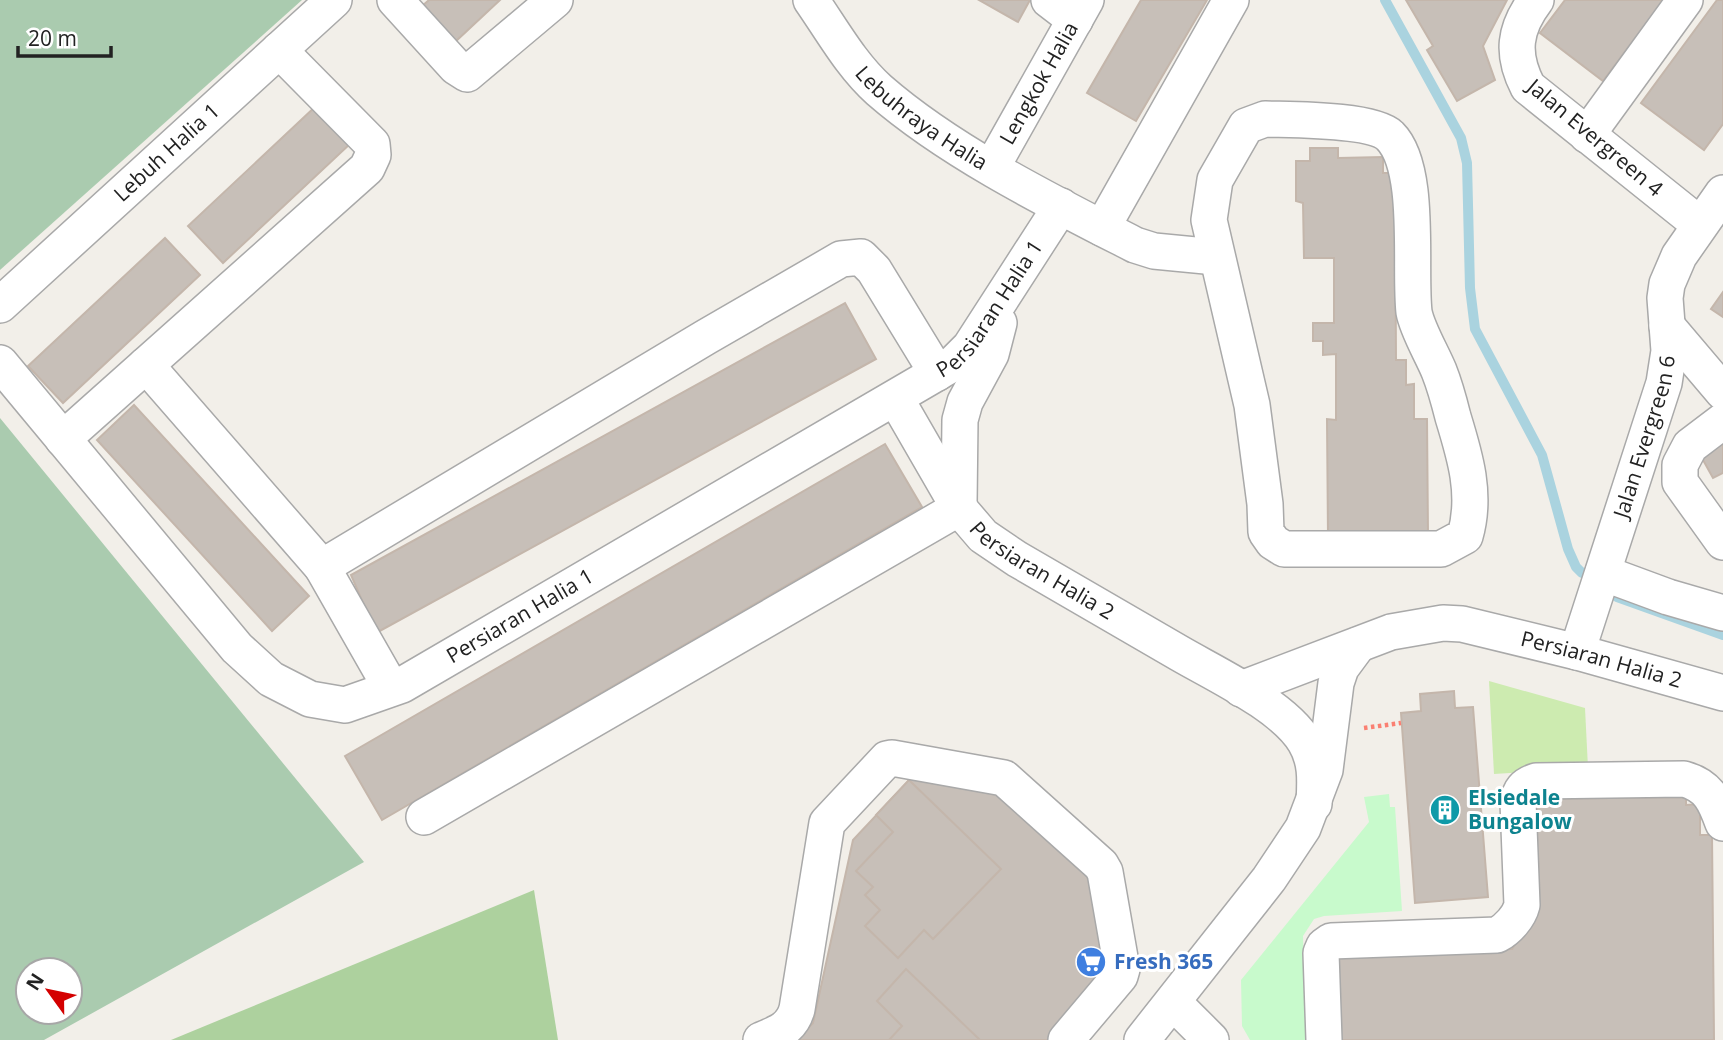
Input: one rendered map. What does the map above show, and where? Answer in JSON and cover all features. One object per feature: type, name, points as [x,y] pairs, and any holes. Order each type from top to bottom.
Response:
[{"type":"street","name":"Lebuh Halia 1","points":[[0,304],[334,0]]},
{"type":"street","points":[[395,0],[456,66],[467,74],[555,0]]},
{"type":"street","name":"Lebuhraya Halia","points":[[811,0],[851,58],[877,88],[912,116],[992,167],[1135,245],[1154,251],[1216,257]]},
{"type":"street","points":[[1102,228],[1231,0]]},
{"type":"street","name":"Jalan Evergreen 4","points":[[1536,0],[1525,15],[1518,34],[1517,57],[1528,87],[1587,135],[1716,204]]},
{"type":"street","points":[[1587,135],[1685,0]]},
{"type":"street","name":"Lengkok Halia","points":[[992,167],[1070,7]]},
{"type":"street","points":[[63,439],[367,168],[373,155],[372,144],[279,50]]},
{"type":"street","points":[[1265,119],[1322,120],[1388,134],[1402,152],[1411,203],[1415,315],[1442,379],[1468,468],[1471,517],[1465,536],[1441,548],[1308,550],[1284,549],[1273,542],[1266,532],[1252,405],[1216,257],[1209,220],[1215,180],[1246,126],[1265,119]]},
{"type":"street","name":"Jalan Evergreen 6","points":[[1577,652],[1664,383],[1669,351],[1665,298],[1667,284],[1676,262],[1716,204]]},
{"type":"street","name":"Persiaran Halia 1","points":[[0,363],[237,648],[271,679],[310,699],[345,705],[402,685],[954,363],[970,347],[1061,206]]},
{"type":"street","points":[[322,566],[841,259],[861,257],[874,270],[937,373]]},
{"type":"street","points":[[424,817],[959,508],[960,420],[965,401],[991,354],[1007,289]]},
{"type":"street","points":[[1667,326],[1717,373]]},
{"type":"street","points":[[146,365],[322,566],[391,688]]},
{"type":"street","name":"Persiaran Halia 2","points":[[896,399],[959,508],[983,536],[1275,711],[1304,740],[1313,758],[1314,804]]},
{"type":"street","points":[[1723,422],[1690,446],[1680,466],[1680,482],[1723,542]]},
{"type":"street","points":[[1603,573],[1668,597],[1723,613]]},
{"type":"street","name":"Persiaran Halia 2","points":[[1241,689],[1406,628],[1443,623],[1462,624],[1577,652],[1723,693]]},
{"type":"street","points":[[1142,1040],[1287,854],[1303,828],[1325,770],[1336,683],[1341,668],[1358,645]]},
{"type":"street","points":[[761,1040],[782,1032],[795,1016],[827,824],[832,815],[887,759],[892,758],[1004,778],[1065,840],[1101,864],[1105,872],[1122,969],[1120,976],[1066,1040]]},
{"type":"street","points":[[1324,1040],[1321,953],[1324,946],[1331,941],[1497,935],[1520,913],[1522,905],[1518,802],[1519,791],[1527,784],[1536,781],[1684,779],[1707,789],[1715,799],[1723,823]]},
{"type":"street","points":[[1173,1002],[1211,1040]]},
{"type":"path","points":[[1362,728],[1401,723]]},
{"type":"green space","points":[[0,0],[302,0],[0,270]]},
{"type":"green space","points":[[0,418],[364,862],[84,1018],[84,956],[14,956],[14,1026],[69,1026],[44,1040],[0,1040]]},
{"type":"green space","points":[[1489,681],[1585,708],[1588,768],[1494,774]]},
{"type":"green space","points":[[1389,794],[1390,807],[1395,807],[1402,911],[1314,919],[1303,936],[1306,1040],[1250,1040],[1242,1026],[1241,980],[1369,822],[1364,797]]},
{"type":"green space","points":[[534,890],[558,1040],[171,1040]]},
{"type":"building","points":[[429,0],[500,0],[455,42],[422,6]]},
{"type":"building","points":[[979,0],[1030,0],[1018,22]]},
{"type":"building","points":[[1141,0],[1207,0],[1136,121],[1087,93]]},
{"type":"building","points":[[1406,0],[1507,0],[1483,46],[1495,80],[1457,101],[1427,50],[1433,46]]},
{"type":"building","points":[[1565,0],[1664,0],[1603,81],[1540,33]]},
{"type":"building","points":[[1717,0],[1723,0],[1723,124],[1704,150],[1641,103]]},
{"type":"building","points":[[316,106],[351,143],[223,263],[188,226]]},
{"type":"building","points":[[1310,148],[1338,148],[1338,158],[1383,157],[1383,173],[1395,173],[1396,360],[1406,360],[1406,385],[1414,384],[1414,419],[1427,419],[1428,535],[1328,537],[1327,419],[1336,420],[1336,354],[1323,355],[1323,341],[1313,341],[1313,323],[1334,323],[1334,258],[1304,258],[1303,203],[1296,201],[1296,161],[1310,161]]},
{"type":"building","points":[[165,238],[200,275],[63,403],[28,366]]},
{"type":"building","points":[[1723,292],[1723,317],[1711,309]]},
{"type":"building","points":[[845,303],[876,359],[376,633],[351,575]]},
{"type":"building","points":[[134,405],[309,596],[272,631],[97,440]]},
{"type":"building","points":[[1723,430],[1723,473],[1713,478],[1698,451]]},
{"type":"building","points":[[885,444],[922,507],[382,820],[345,756]]},
{"type":"building","name":"Elsiedale Bungalow","points":[[1454,691],[1455,708],[1473,707],[1488,897],[1415,903],[1401,713],[1421,711],[1420,694]]},
{"type":"building","points":[[913,776],[1007,795],[1095,875],[1114,967],[1053,1040],[797,1040],[813,1023],[853,840]]},
{"type":"building","points":[[909,780],[1001,869],[933,939],[924,930],[898,958],[865,926],[880,910],[865,895],[873,887],[856,871],[893,832],[876,815]]},
{"type":"building","points":[[1666,797],[1668,893],[1640,893],[1640,927],[1668,927],[1670,1014],[1537,1016],[1535,925],[1581,924],[1581,887],[1535,887],[1534,799]]},
{"type":"building","points":[[1686,797],[1686,805],[1700,804],[1700,835],[1712,835],[1714,1040],[1334,1040],[1333,953],[1512,949],[1535,914],[1534,799]]},
{"type":"building","points":[[906,969],[980,1040],[889,1040],[902,1026],[877,1001]]},
{"type":"waterway","points":[[1385,0],[1461,138],[1467,163],[1470,288],[1475,329],[1542,455],[1568,549],[1576,567],[1582,573]]},
{"type":"waterway","points":[[1617,597],[1723,635]]},
{"type":"place","name":"Elsiedale Bungalow","points":[[1445,810]]},
{"type":"place","name":"Fresh 365","points":[[1091,962]]}]
